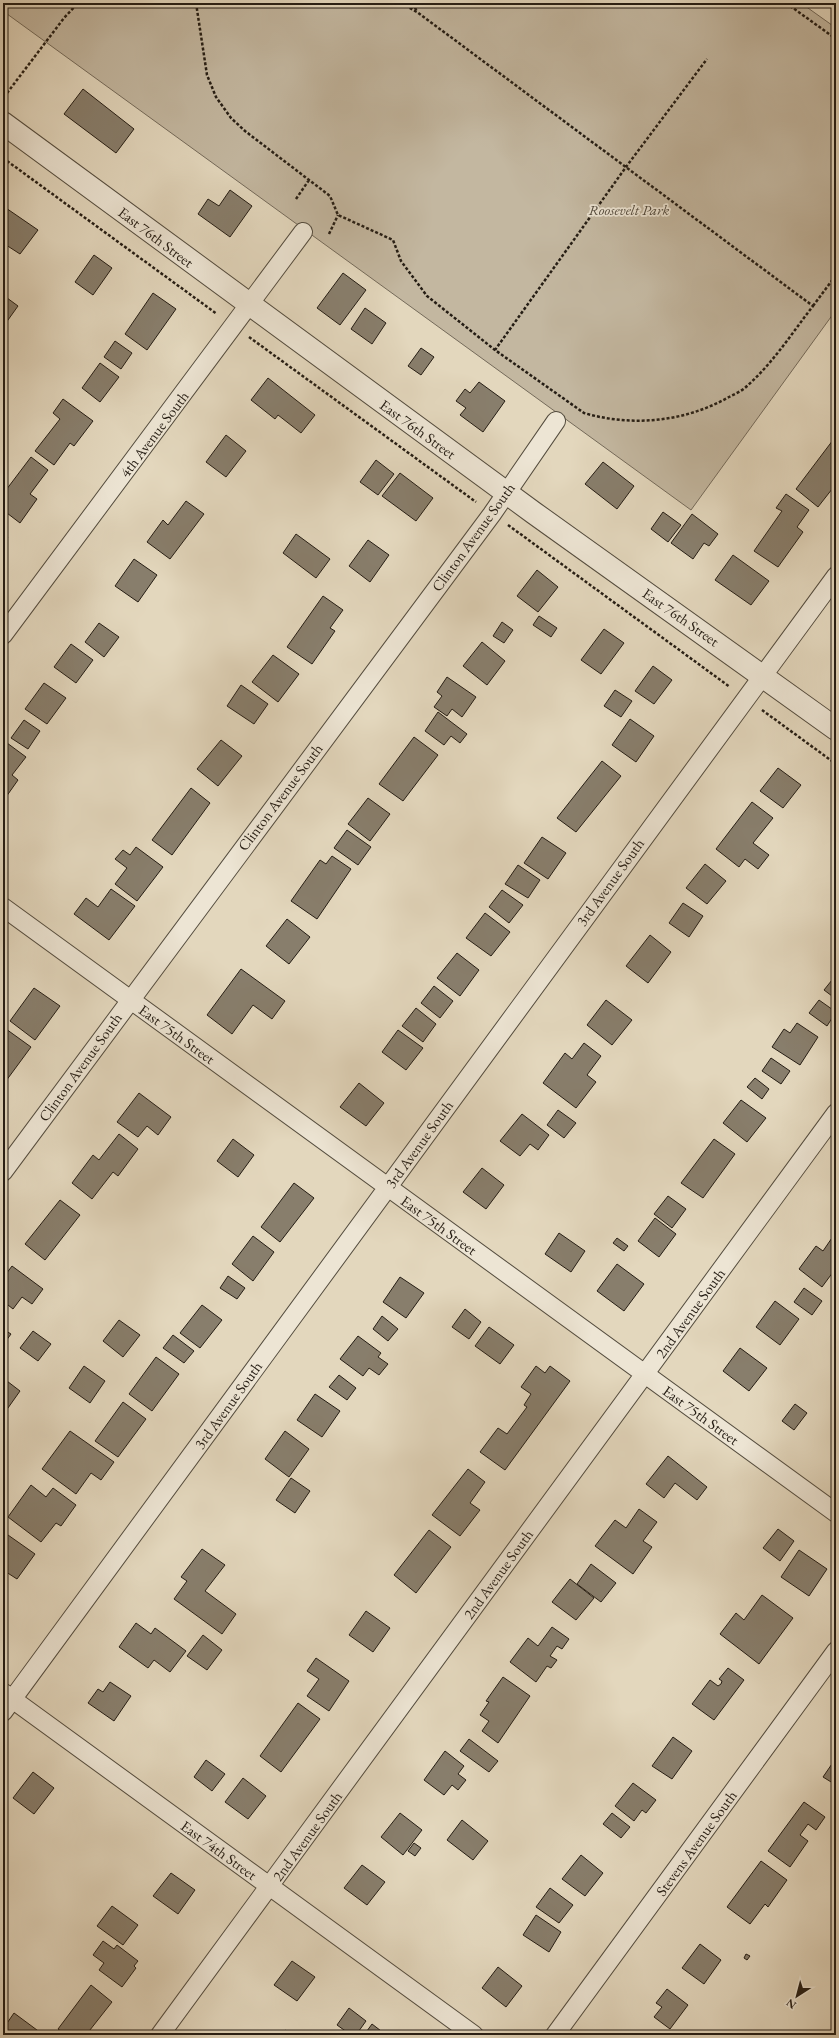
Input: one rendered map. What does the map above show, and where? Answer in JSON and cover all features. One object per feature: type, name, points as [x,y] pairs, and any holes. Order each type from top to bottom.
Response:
[{"type":"street","name":"East 76th Street","points":[[3,123],[249,306],[506,493],[836,729]]},
{"type":"street","name":"4th Avenue South","points":[[3,635],[303,232]]},
{"type":"street","name":"Clinton Avenue South","points":[[3,1172],[506,493],[556,421]]},
{"type":"street","name":"3rd Avenue South","points":[[6,1702],[836,576]]},
{"type":"street","name":"East 75th Street","points":[[3,908],[836,1513]]},
{"type":"street","name":"2nd Avenue South","points":[[160,2035],[270,1887],[836,1113]]},
{"type":"street","name":"Stevens Avenue South","points":[[556,2035],[836,1652]]},
{"type":"street","name":"East 74th Street","points":[[6,1702],[270,1887],[474,2035]]},
{"type":"path","points":[[4,97],[64,18],[78,3]]},
{"type":"path","points":[[196,3],[207,75],[216,97],[231,118],[245,131],[330,196],[338,215],[394,240],[401,261],[427,296],[494,350],[584,413],[624,421],[659,420],[709,408],[746,387],[773,359],[836,275]]},
{"type":"path","points":[[401,3],[417,12],[813,306]]},
{"type":"path","points":[[413,3],[417,12]]},
{"type":"path","points":[[786,3],[832,36],[836,41]]},
{"type":"path","points":[[494,350],[706,59]]},
{"type":"path","points":[[296,199],[309,180]]},
{"type":"path","points":[[329,234],[338,215]]},
{"type":"path","points":[[509,526],[836,764]]},
{"type":"green space","name":"Roosevelt Park","points":[[3,3],[801,3],[836,28],[836,310],[691,510],[3,11]]},
{"type":"building","points":[[83,89],[134,129],[116,153],[64,114]]},
{"type":"building","points":[[230,190],[252,206],[230,237],[198,214],[208,199],[219,206]]},
{"type":"building","points":[[3,206],[38,230],[20,254],[3,243]]},
{"type":"building","points":[[94,255],[112,268],[93,295],[75,282]]},
{"type":"building","points":[[343,273],[366,290],[340,325],[317,308]]},
{"type":"building","points":[[153,293],[176,309],[147,350],[125,334]]},
{"type":"building","points":[[3,295],[18,306],[3,327]]},
{"type":"building","points":[[365,308],[386,323],[372,344],[351,329]]},
{"type":"building","points":[[115,341],[132,353],[121,369],[104,357]]},
{"type":"building","points":[[421,348],[434,357],[421,375],[408,366]]},
{"type":"building","points":[[100,363],[119,377],[100,402],[82,388]]},
{"type":"building","points":[[268,378],[315,415],[301,433],[278,415],[275,419],[251,400]]},
{"type":"building","points":[[479,382],[505,401],[483,432],[460,415],[466,408],[456,401],[465,389],[470,393]]},
{"type":"building","points":[[63,399],[93,421],[74,446],[70,443],[54,465],[35,451],[60,419],[53,413]]},
{"type":"building","points":[[226,435],[246,451],[226,477],[206,462]]},
{"type":"building","points":[[833,440],[836,442],[836,463],[831,469],[836,472],[836,484],[818,507],[796,489]]},
{"type":"building","points":[[31,457],[48,470],[30,494],[37,499],[20,523],[3,510],[3,494]]},
{"type":"building","points":[[376,460],[394,474],[378,495],[360,482]]},
{"type":"building","points":[[603,462],[634,486],[617,509],[585,484]]},
{"type":"building","points":[[400,473],[433,498],[416,521],[382,496]]},
{"type":"building","points":[[786,494],[809,510],[797,527],[803,532],[778,567],[754,551],[782,511],[776,508]]},
{"type":"building","points":[[186,501],[204,514],[170,559],[147,542],[163,520],[168,525]]},
{"type":"building","points":[[663,512],[681,525],[668,542],[651,529]]},
{"type":"building","points":[[692,514],[718,534],[709,546],[704,543],[693,559],[671,543]]},
{"type":"building","points":[[3,534],[8,537],[3,543]]},
{"type":"building","points":[[296,534],[330,559],[316,578],[283,553]]},
{"type":"building","points":[[368,540],[389,555],[370,582],[349,566]]},
{"type":"building","points":[[733,555],[769,581],[751,605],[715,580]]},
{"type":"building","points":[[134,559],[157,575],[138,602],[115,586]]},
{"type":"building","points":[[537,570],[558,587],[538,612],[517,596]]},
{"type":"building","points":[[323,596],[343,610],[330,628],[335,631],[312,664],[287,647]]},
{"type":"building","points":[[539,616],[557,628],[551,637],[533,625]]},
{"type":"building","points":[[502,622],[513,630],[504,643],[493,636]]},
{"type":"building","points":[[99,623],[119,637],[104,657],[85,642]]},
{"type":"building","points":[[604,629],[624,643],[601,674],[581,660]]},
{"type":"building","points":[[482,642],[505,661],[487,685],[463,666]]},
{"type":"building","points":[[71,644],[93,660],[76,683],[54,667]]},
{"type":"building","points":[[273,655],[299,674],[278,702],[252,682]]},
{"type":"building","points":[[653,666],[672,680],[654,704],[635,691]]},
{"type":"building","points":[[447,677],[476,697],[462,717],[452,709],[447,716],[434,707],[442,696],[437,692]]},
{"type":"building","points":[[44,683],[66,698],[47,724],[25,709]]},
{"type":"building","points":[[241,685],[268,704],[254,724],[227,706]]},
{"type":"building","points":[[615,690],[632,701],[621,717],[604,706]]},
{"type":"building","points":[[438,712],[467,734],[460,743],[451,736],[444,745],[425,731]]},
{"type":"building","points":[[630,719],[654,736],[636,762],[612,745]]},
{"type":"building","points":[[24,720],[40,731],[28,749],[11,738]]},
{"type":"building","points":[[414,737],[438,755],[403,801],[379,784]]},
{"type":"building","points":[[3,740],[26,757],[12,775],[18,780],[6,797],[3,795]]},
{"type":"building","points":[[221,740],[242,756],[218,786],[197,769]]},
{"type":"building","points":[[602,761],[621,776],[576,832],[557,818]]},
{"type":"building","points":[[778,768],[801,785],[783,808],[760,791]]},
{"type":"building","points":[[191,788],[210,803],[172,855],[152,840]]},
{"type":"building","points":[[368,798],[390,814],[370,841],[348,824]]},
{"type":"building","points":[[752,802],[773,818],[753,843],[769,855],[758,869],[745,859],[739,867],[716,849]]},
{"type":"building","points":[[3,809],[7,812],[3,817]]},
{"type":"building","points":[[347,830],[371,847],[358,865],[334,848]]},
{"type":"building","points":[[542,837],[566,853],[548,879],[524,863]]},
{"type":"building","points":[[136,847],[163,867],[137,901],[115,884],[127,868],[115,859],[123,850],[130,855]]},
{"type":"building","points":[[332,856],[351,869],[317,919],[291,901],[320,860],[326,864]]},
{"type":"building","points":[[705,864],[726,881],[707,904],[686,888]]},
{"type":"building","points":[[518,865],[540,880],[528,898],[505,884]]},
{"type":"building","points":[[111,889],[135,906],[109,940],[74,914],[86,898],[98,907]]},
{"type":"building","points":[[502,890],[523,905],[509,923],[489,907]]},
{"type":"building","points":[[683,903],[703,916],[689,937],[669,923]]},
{"type":"building","points":[[485,913],[510,932],[491,956],[466,938]]},
{"type":"building","points":[[287,919],[310,937],[289,964],[266,946]]},
{"type":"building","points":[[650,935],[671,952],[648,983],[626,966]]},
{"type":"building","points":[[457,953],[479,970],[460,996],[437,978]]},
{"type":"building","points":[[241,969],[285,1001],[272,1019],[253,1005],[232,1034],[207,1015]]},
{"type":"building","points":[[836,975],[836,999],[824,990]]},
{"type":"building","points":[[434,986],[453,1001],[440,1018],[421,1003]]},
{"type":"building","points":[[34,988],[60,1006],[35,1040],[10,1021]]},
{"type":"building","points":[[606,1000],[632,1020],[612,1045],[587,1025]]},
{"type":"building","points":[[819,1000],[836,1012],[827,1026],[809,1013]]},
{"type":"building","points":[[416,1008],[436,1024],[423,1042],[402,1026]]},
{"type":"building","points":[[797,1023],[818,1037],[800,1065],[772,1047],[784,1029],[790,1033]]},
{"type":"building","points":[[6,1029],[31,1047],[3,1085],[3,1033]]},
{"type":"building","points":[[398,1030],[423,1048],[406,1070],[382,1052]]},
{"type":"building","points":[[584,1043],[601,1056],[587,1075],[596,1082],[576,1108],[543,1083],[565,1053],[572,1059]]},
{"type":"building","points":[[771,1058],[790,1071],[781,1084],[762,1071]]},
{"type":"building","points":[[755,1078],[769,1089],[762,1099],[747,1087]]},
{"type":"building","points":[[359,1083],[384,1103],[366,1126],[340,1107]]},
{"type":"building","points":[[139,1093],[171,1117],[158,1135],[147,1126],[138,1137],[117,1122]]},
{"type":"building","points":[[741,1100],[766,1118],[747,1142],[723,1123]]},
{"type":"building","points":[[558,1110],[576,1123],[564,1138],[547,1125]]},
{"type":"building","points":[[522,1114],[549,1135],[538,1150],[530,1144],[520,1156],[500,1141]]},
{"type":"building","points":[[119,1134],[138,1149],[118,1176],[113,1172],[92,1199],[72,1183],[93,1155],[99,1160]]},
{"type":"building","points":[[233,1139],[254,1155],[238,1177],[217,1161]]},
{"type":"building","points":[[714,1139],[735,1154],[703,1198],[681,1183]]},
{"type":"building","points":[[482,1168],[504,1185],[486,1209],[463,1192]]},
{"type":"building","points":[[294,1183],[314,1198],[280,1242],[261,1227]]},
{"type":"building","points":[[668,1196],[686,1209],[672,1228],[654,1214]]},
{"type":"building","points":[[60,1200],[80,1215],[45,1260],[25,1244]]},
{"type":"building","points":[[655,1218],[676,1234],[659,1257],[638,1241]]},
{"type":"building","points":[[836,1232],[836,1254],[833,1258],[836,1261],[836,1268],[822,1287],[799,1269],[816,1246],[823,1251]]},
{"type":"building","points":[[559,1233],[585,1251],[571,1272],[545,1254]]},
{"type":"building","points":[[253,1236],[274,1252],[253,1281],[232,1264]]},
{"type":"building","points":[[617,1238],[628,1246],[624,1251],[613,1243]]},
{"type":"building","points":[[617,1264],[644,1284],[624,1311],[597,1291]]},
{"type":"building","points":[[12,1266],[43,1289],[32,1304],[22,1297],[13,1309],[3,1301],[3,1278]]},
{"type":"building","points":[[228,1276],[245,1288],[237,1299],[220,1288]]},
{"type":"building","points":[[400,1277],[424,1293],[406,1318],[383,1302]]},
{"type":"building","points":[[804,1288],[822,1301],[812,1315],[794,1302]]},
{"type":"building","points":[[775,1301],[799,1319],[780,1345],[756,1327]]},
{"type":"building","points":[[202,1305],[222,1320],[200,1348],[180,1333]]},
{"type":"building","points":[[465,1309],[481,1322],[469,1339],[452,1327]]},
{"type":"building","points":[[382,1316],[398,1329],[388,1341],[373,1329]]},
{"type":"building","points":[[119,1320],[140,1335],[123,1357],[103,1341]]},
{"type":"building","points":[[489,1327],[514,1345],[500,1364],[475,1346]]},
{"type":"building","points":[[3,1329],[11,1334],[3,1345]]},
{"type":"building","points":[[33,1331],[51,1344],[38,1361],[20,1348]]},
{"type":"building","points":[[173,1335],[194,1351],[184,1363],[163,1348]]},
{"type":"building","points":[[358,1336],[381,1353],[378,1357],[388,1364],[379,1375],[369,1368],[363,1376],[340,1359]]},
{"type":"building","points":[[740,1348],[767,1368],[749,1391],[723,1371]]},
{"type":"building","points":[[156,1357],[179,1374],[152,1411],[129,1394]]},
{"type":"building","points":[[84,1366],[105,1381],[90,1403],[69,1388]]},
{"type":"building","points":[[536,1366],[545,1373],[550,1366],[570,1381],[505,1470],[480,1452],[498,1428],[507,1434],[527,1407],[524,1405],[531,1394],[521,1387]]},
{"type":"building","points":[[339,1375],[356,1388],[347,1400],[329,1387]]},
{"type":"building","points":[[3,1378],[20,1391],[3,1415]]},
{"type":"building","points":[[315,1394],[340,1411],[322,1437],[297,1420]]},
{"type":"building","points":[[123,1402],[146,1419],[118,1457],[95,1441]]},
{"type":"building","points":[[795,1404],[807,1413],[794,1430],[782,1421]]},
{"type":"building","points":[[70,1431],[114,1462],[101,1480],[91,1473],[76,1494],[42,1469]]},
{"type":"building","points":[[285,1431],[309,1449],[289,1477],[265,1459]]},
{"type":"building","points":[[668,1456],[707,1487],[697,1500],[675,1483],[664,1498],[646,1484]]},
{"type":"building","points":[[468,1469],[485,1482],[470,1503],[480,1510],[460,1536],[432,1515]]},
{"type":"building","points":[[291,1478],[310,1491],[295,1513],[276,1500]]},
{"type":"building","points":[[31,1485],[46,1497],[53,1488],[76,1505],[61,1526],[56,1523],[41,1542],[8,1517]]},
{"type":"building","points":[[639,1509],[657,1522],[643,1541],[652,1547],[633,1574],[595,1546],[615,1520],[626,1528]]},
{"type":"building","points":[[778,1529],[794,1541],[780,1561],[763,1548]]},
{"type":"building","points":[[429,1530],[451,1547],[416,1593],[394,1575]]},
{"type":"building","points":[[8,1535],[35,1554],[17,1579],[3,1570],[3,1551],[5,1548],[3,1547],[3,1542]]},
{"type":"building","points":[[202,1549],[225,1565],[205,1591],[236,1614],[222,1634],[174,1599],[187,1581],[181,1577]]},
{"type":"building","points":[[799,1550],[827,1569],[809,1596],[781,1577]]},
{"type":"building","points":[[591,1564],[616,1583],[601,1602],[577,1584]]},
{"type":"building","points":[[570,1579],[594,1598],[576,1620],[552,1602]]},
{"type":"building","points":[[762,1595],[793,1618],[759,1664],[720,1634],[736,1613],[744,1620]]},
{"type":"building","points":[[366,1611],[390,1628],[373,1652],[349,1635]]},
{"type":"building","points":[[136,1623],[151,1634],[155,1628],[186,1651],[170,1672],[154,1660],[148,1668],[119,1647]]},
{"type":"building","points":[[552,1627],[569,1639],[562,1649],[557,1646],[550,1656],[557,1660],[551,1668],[547,1666],[536,1682],[510,1662],[528,1638],[538,1646]]},
{"type":"building","points":[[203,1635],[222,1650],[207,1670],[187,1656]]},
{"type":"building","points":[[316,1658],[349,1681],[329,1711],[307,1696],[319,1679],[307,1671]]},
{"type":"building","points":[[728,1668],[744,1680],[714,1720],[692,1704],[710,1680],[718,1686],[721,1684],[722,1681],[719,1679]]},
{"type":"building","points":[[503,1677],[530,1696],[498,1743],[482,1731],[489,1721],[480,1715],[489,1702],[486,1701]]},
{"type":"building","points":[[110,1682],[131,1696],[114,1721],[88,1703],[98,1689],[103,1692]]},
{"type":"building","points":[[298,1703],[320,1719],[281,1772],[260,1756]]},
{"type":"building","points":[[673,1737],[692,1751],[672,1779],[652,1766]]},
{"type":"building","points":[[469,1739],[498,1761],[489,1772],[460,1751]]},
{"type":"building","points":[[445,1751],[464,1766],[458,1774],[466,1780],[458,1790],[452,1785],[444,1795],[424,1780]]},
{"type":"building","points":[[836,1758],[836,1785],[823,1777]]},
{"type":"building","points":[[206,1760],[225,1774],[212,1791],[194,1777]]},
{"type":"building","points":[[33,1772],[54,1788],[34,1814],[13,1798]]},
{"type":"building","points":[[243,1778],[266,1796],[248,1819],[225,1802]]},
{"type":"building","points":[[633,1783],[656,1800],[646,1813],[642,1810],[634,1821],[615,1806]]},
{"type":"building","points":[[804,1802],[825,1817],[816,1830],[808,1824],[800,1835],[808,1841],[790,1867],[768,1851]]},
{"type":"building","points":[[400,1813],[422,1830],[403,1855],[381,1837]]},
{"type":"building","points":[[612,1813],[630,1827],[621,1838],[603,1824]]},
{"type":"building","points":[[462,1820],[488,1841],[473,1860],[447,1840]]},
{"type":"building","points":[[414,1843],[421,1848],[415,1856],[408,1851]]},
{"type":"building","points":[[581,1855],[603,1873],[585,1896],[562,1879]]},
{"type":"building","points":[[761,1861],[787,1880],[768,1907],[765,1904],[750,1924],[727,1907]]},
{"type":"building","points":[[362,1865],[385,1882],[367,1905],[344,1888]]},
{"type":"building","points":[[171,1873],[195,1890],[178,1914],[153,1896]]},
{"type":"building","points":[[550,1888],[573,1905],[559,1923],[536,1907]]},
{"type":"building","points":[[112,1906],[138,1925],[123,1945],[97,1926]]},
{"type":"building","points":[[536,1915],[561,1932],[549,1952],[523,1935]]},
{"type":"building","points":[[103,1941],[114,1949],[117,1945],[138,1961],[134,1966],[136,1968],[122,1987],[99,1970],[104,1963],[93,1955]]},
{"type":"building","points":[[700,1944],[721,1960],[704,1984],[682,1968]]},
{"type":"building","points":[[746,1954],[750,1956],[747,1960],[744,1958]]},
{"type":"building","points":[[292,1961],[315,1977],[297,2001],[274,1985]]},
{"type":"building","points":[[498,1967],[522,1986],[506,2007],[482,1988]]},
{"type":"building","points":[[91,1985],[112,2002],[86,2035],[66,2035],[58,2029]]},
{"type":"building","points":[[667,1989],[688,2005],[670,2029],[654,2017],[662,2007],[656,2003]]},
{"type":"building","points":[[349,2008],[366,2021],[356,2035],[351,2035],[337,2025]]},
{"type":"building","points":[[14,2013],[41,2033],[40,2035],[3,2035],[3,2029]]},
{"type":"building","points":[[372,2024],[385,2034],[385,2035],[364,2035]]},
{"type":"building","points":[[285,2030],[292,2035],[281,2035]]}]
